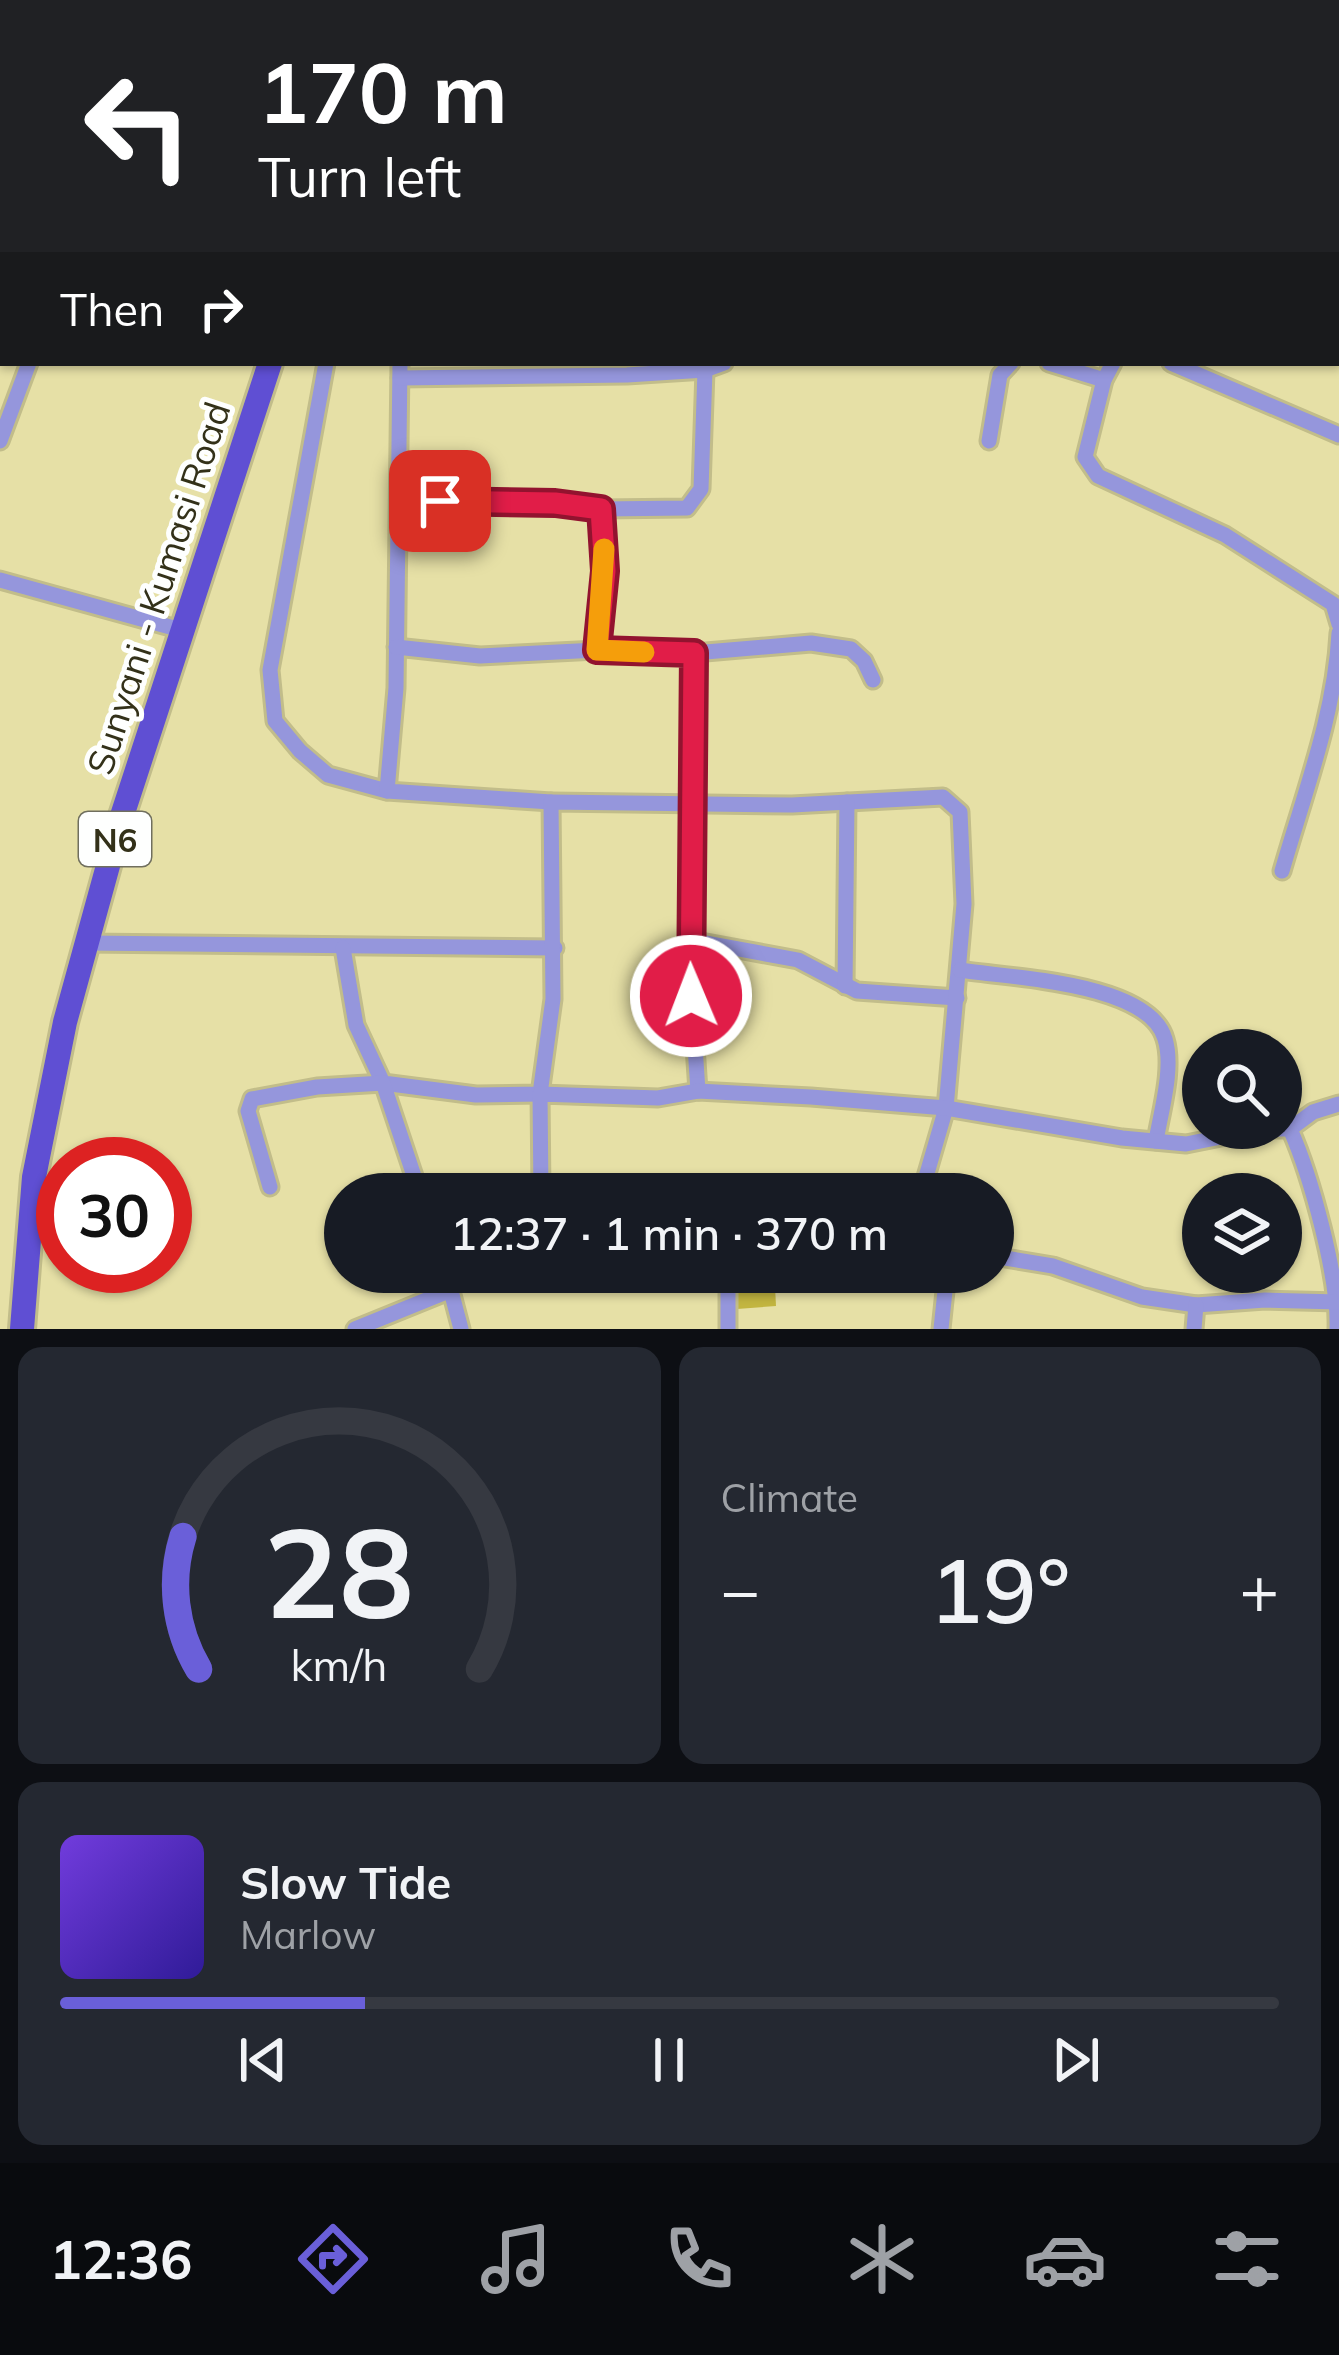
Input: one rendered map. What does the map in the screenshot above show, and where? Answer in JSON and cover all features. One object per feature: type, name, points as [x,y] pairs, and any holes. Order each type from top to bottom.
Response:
[{"type":"main road","name":"Sunyani - Kumasi Road","points":[[22,1329],[34,1177],[85,943],[268,366]]},
{"type":"street","points":[[1,434],[28,366]]},
{"type":"street","points":[[325,366],[270,670],[275,722],[328,775],[387,791],[551,802],[792,805],[943,797],[960,812],[964,904],[946,1108],[927,1173]]},
{"type":"street","points":[[387,791],[396,647],[400,370],[705,370],[716,366]]},
{"type":"street","points":[[989,441],[1000,375],[1008,366]]},
{"type":"street","points":[[1059,366],[1104,380]]},
{"type":"street","points":[[1111,366],[1085,457],[1098,476],[1226,535],[1333,604],[1339,624]]},
{"type":"street","points":[[1199,369],[1339,435]]},
{"type":"street","points":[[400,494],[440,501],[555,503],[601,509],[687,508],[701,489],[705,370]]},
{"type":"street","points":[[597,650],[605,571],[601,509]]},
{"type":"street","points":[[0,580],[181,630]]},
{"type":"street","points":[[1282,872],[1333,681],[1339,633]]},
{"type":"street","points":[[396,647],[480,656],[597,650],[694,653],[831,644],[851,649],[873,680]]},
{"type":"street","points":[[694,653],[690,940],[698,1091]]},
{"type":"street","points":[[541,1173],[540,1094],[555,948],[551,802]]},
{"type":"street","points":[[844,986],[847,802]]},
{"type":"street","points":[[690,940],[798,960],[857,991],[957,998]]},
{"type":"street","points":[[85,943],[555,948]]},
{"type":"street","points":[[343,948],[356,1025],[383,1083],[413,1173]]},
{"type":"street","points":[[960,970],[1110,994],[1139,1005],[1166,1040],[1166,1080],[1156,1141]]},
{"type":"street","points":[[270,1187],[248,1111],[253,1099],[316,1087],[383,1083],[424,1091],[658,1098],[698,1091],[946,1108],[1182,1144]]},
{"type":"street","points":[[1302,1120],[1339,1104]]},
{"type":"street","points":[[1296,1149],[1339,1302],[1337,1329]]},
{"type":"street","points":[[1014,1260],[1053,1266],[1142,1297],[1196,1305],[1339,1302]]},
{"type":"street","points":[[355,1329],[444,1293]]},
{"type":"street","points":[[452,1293],[461,1329]]},
{"type":"street","points":[[728,1293],[728,1329]]},
{"type":"street","points":[[940,1329],[944,1293]]},
{"type":"street","points":[[1194,1329],[1196,1305]]},
{"type":"building","points":[[735,1293],[775,1293],[776,1306],[737,1309]]},
{"type":"slow traffic","points":[[604,549],[597,650],[644,652]]},
{"type":"route","points":[[440,501],[555,503],[601,509],[605,571],[597,650],[694,653],[689,801],[691,996]]}]
